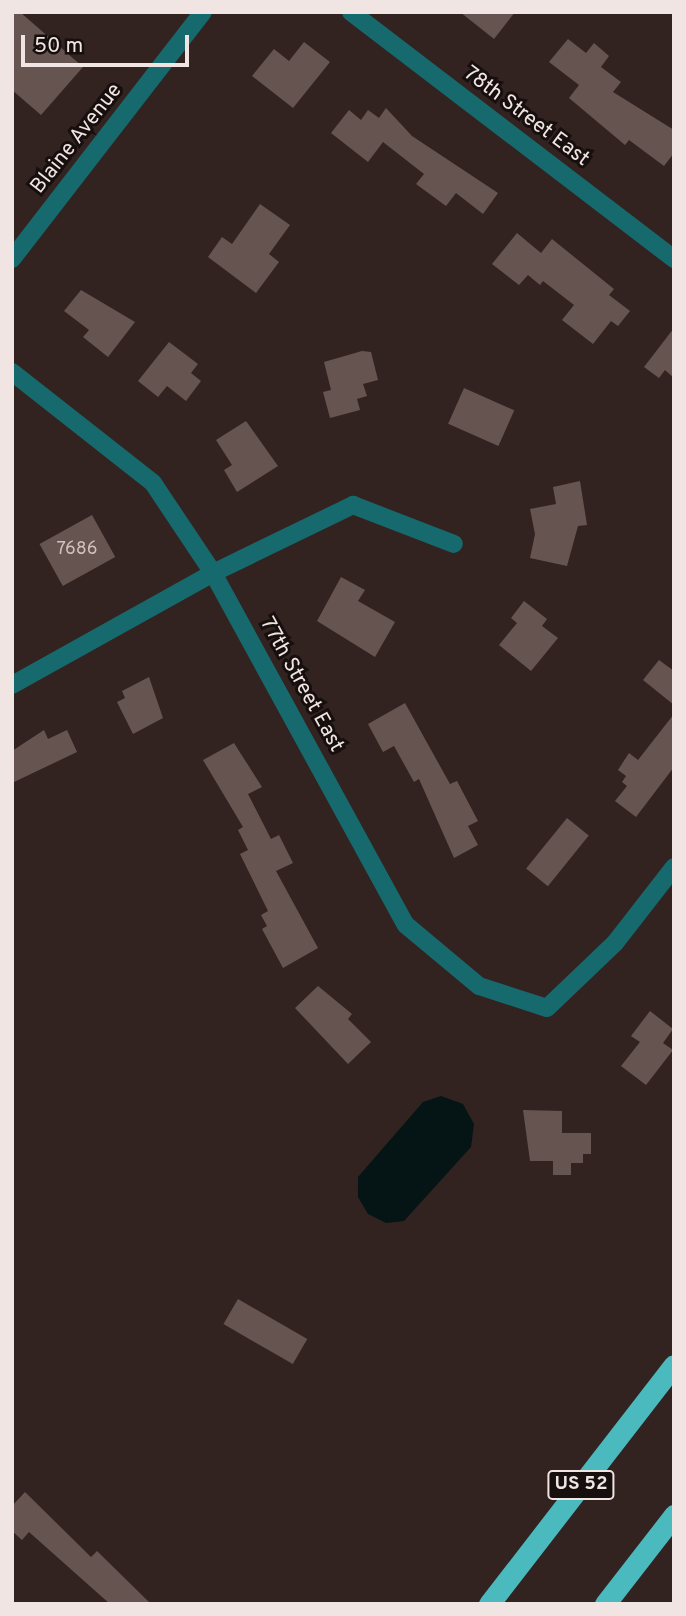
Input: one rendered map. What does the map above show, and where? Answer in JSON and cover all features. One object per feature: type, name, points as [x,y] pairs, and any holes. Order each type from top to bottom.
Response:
[{"type":"highway","name":"US 52","points":[[489,1604],[674,1365]]},
{"type":"highway","points":[[605,1604],[674,1514]]},
{"type":"street","name":"Blaine Avenue","points":[[12,259],[203,12]]},
{"type":"street","name":"78th Street East","points":[[351,12],[674,259]]},
{"type":"street","name":"77th Street East","points":[[12,372],[153,483],[214,573],[406,925],[479,986],[547,1007],[615,943],[674,867]]},
{"type":"street","points":[[12,685],[214,573],[353,505],[454,544]]},
{"type":"shaded area","points":[[441,1096],[463,1104],[474,1124],[471,1147],[404,1221],[386,1223],[368,1214],[358,1197],[358,1177],[423,1102]]},
{"type":"building","points":[[12,12],[20,12],[83,67],[41,115],[12,90]]},
{"type":"building","points":[[460,12],[515,12],[494,39]]},
{"type":"building","points":[[568,39],[586,53],[594,43],[609,56],[601,67],[621,82],[613,92],[674,130],[674,153],[664,166],[629,140],[625,145],[569,98],[579,85],[549,62]]},
{"type":"building","points":[[304,42],[330,62],[293,108],[252,76],[274,49],[289,61]]},
{"type":"building","points":[[386,108],[412,136],[498,193],[483,214],[456,193],[446,206],[416,184],[424,174],[383,142],[368,162],[331,133],[349,110],[361,120],[368,110],[379,118]]},
{"type":"building","points":[[260,204],[290,225],[269,254],[279,262],[256,293],[208,257],[222,237],[232,244]]},
{"type":"building","points":[[517,233],[541,253],[552,239],[614,289],[609,295],[630,311],[618,326],[611,321],[593,344],[562,320],[574,305],[543,281],[540,285],[528,275],[519,285],[492,264]]},
{"type":"building","points":[[81,290],[135,322],[108,357],[83,337],[89,330],[64,311]]},
{"type":"building","points":[[674,328],[674,378],[665,370],[659,378],[644,367]]},
{"type":"building","points":[[169,342],[198,364],[191,373],[201,381],[186,401],[167,386],[158,397],[138,381]]},
{"type":"building","points":[[362,351],[371,352],[378,380],[363,384],[367,396],[357,399],[360,410],[330,418],[323,392],[331,390],[324,362]]},
{"type":"building","points":[[464,388],[514,410],[498,446],[448,424]]},
{"type":"building","points":[[246,421],[278,466],[237,492],[224,470],[232,465],[216,440]]},
{"type":"building","points":[[580,481],[587,525],[578,526],[567,566],[530,558],[535,534],[530,509],[556,504],[553,487]]},
{"type":"building","points":[[92,515],[115,557],[63,586],[40,544]]},
{"type":"building","points":[[341,577],[365,590],[358,601],[395,622],[375,657],[317,621]]},
{"type":"building","points":[[524,601],[547,619],[542,626],[558,638],[531,671],[499,645],[517,623],[511,618]]},
{"type":"building","points":[[659,660],[674,671],[674,705],[643,680]]},
{"type":"building","points":[[149,677],[163,718],[133,734],[117,702],[125,698],[122,691]]},
{"type":"building","points":[[405,703],[450,784],[457,781],[478,821],[468,826],[478,845],[454,858],[419,779],[414,782],[394,746],[383,752],[368,724]]},
{"type":"building","points":[[674,714],[674,767],[636,817],[615,801],[627,786],[622,782],[626,776],[618,770],[629,753],[638,760]]},
{"type":"building","points":[[44,730],[48,739],[67,730],[77,752],[12,783],[12,751]]},
{"type":"building","points":[[234,743],[262,787],[248,794],[271,839],[279,835],[293,863],[276,871],[318,948],[283,968],[262,929],[267,926],[261,915],[268,911],[240,854],[248,850],[238,830],[243,827],[203,760]]},
{"type":"building","points":[[567,818],[589,836],[548,886],[526,869]]},
{"type":"building","points":[[318,986],[352,1014],[348,1019],[371,1042],[348,1064],[295,1008]]},
{"type":"building","points":[[650,1011],[673,1029],[663,1043],[673,1050],[646,1085],[621,1066],[640,1042],[631,1036]]},
{"type":"building","points":[[523,1110],[562,1111],[562,1133],[591,1133],[591,1154],[583,1154],[583,1163],[571,1163],[571,1175],[553,1175],[553,1161],[530,1161]]},
{"type":"building","points":[[238,1299],[307,1339],[293,1364],[224,1324]]},
{"type":"building","points":[[25,1492],[91,1557],[97,1551],[151,1604],[110,1604],[29,1532],[22,1540],[12,1531],[12,1506]]}]
